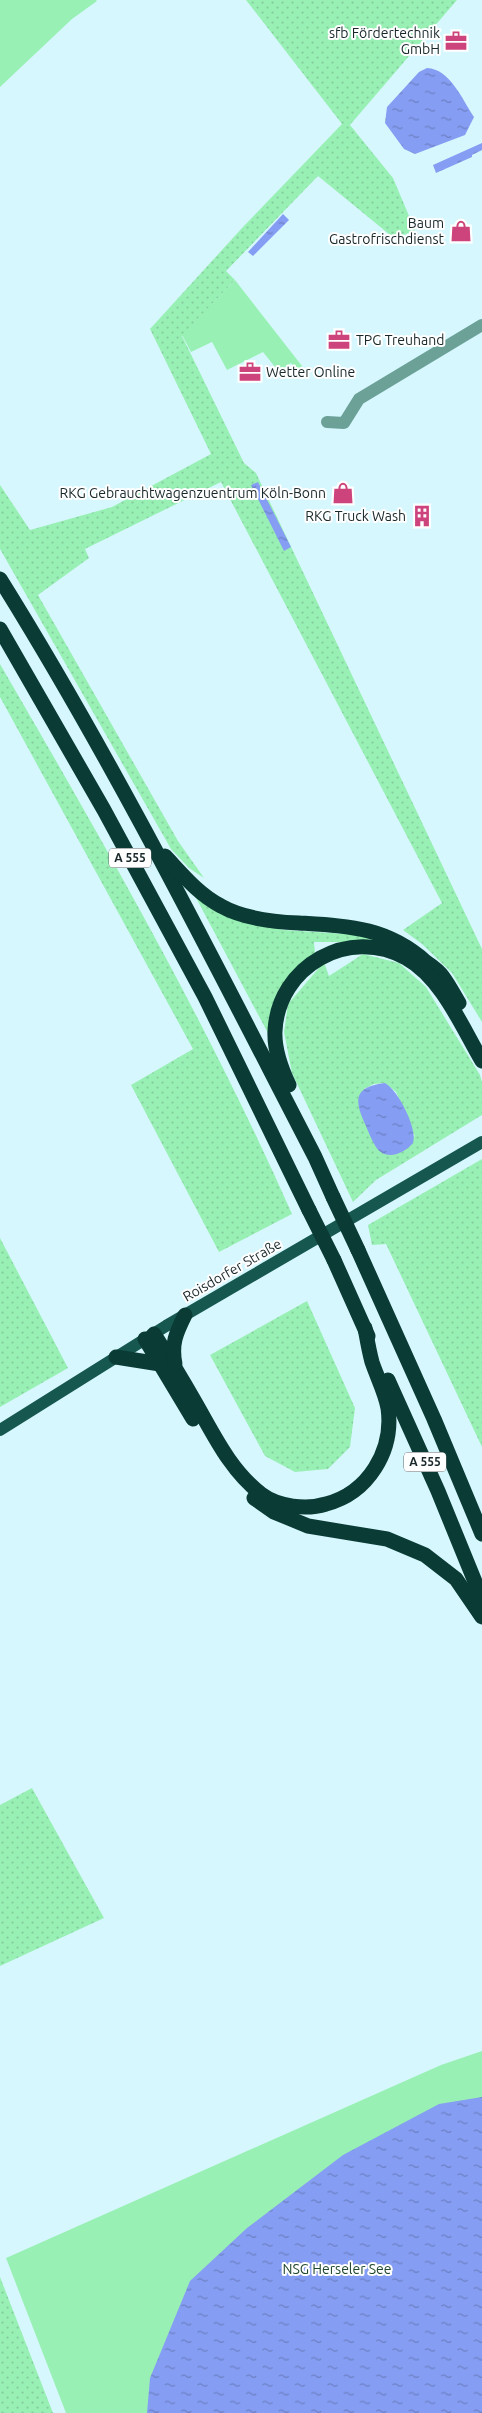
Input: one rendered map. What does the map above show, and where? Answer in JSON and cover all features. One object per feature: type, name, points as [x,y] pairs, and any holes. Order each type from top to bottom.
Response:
[{"type":"highway","name":"A 555","points":[[0,578],[152,842],[315,1157],[434,1418],[482,1534]]},
{"type":"highway","name":"A 555","points":[[0,629],[104,810],[205,997],[334,1260],[438,1491],[482,1598]]},
{"type":"highway","points":[[152,842],[198,891],[222,907],[263,920],[342,926],[376,931],[414,951],[442,976],[482,1040]]},
{"type":"highway","points":[[315,1157],[303,1118],[279,1064],[275,1032],[278,1010],[287,990],[299,974],[317,959],[338,950],[361,946],[391,951],[406,958],[430,978],[482,1061]]},
{"type":"highway","points":[[176,1368],[172,1351],[174,1337],[185,1315]]},
{"type":"highway","points":[[149,1336],[176,1368],[236,1472],[262,1496],[288,1505],[313,1508],[334,1502],[355,1492],[373,1472],[384,1451],[390,1428],[388,1407],[372,1362],[365,1328]]},
{"type":"highway","points":[[149,1336],[160,1364],[223,1466],[245,1492],[274,1512],[308,1526],[386,1539],[426,1556],[456,1579],[482,1617]]},
{"type":"highway","points":[[116,1357],[160,1364]]},
{"type":"main road","name":"Roisdorfer Straße","points":[[0,1430],[149,1336],[482,1142]]},
{"type":"street","points":[[327,422],[344,423],[359,399],[482,325]]},
{"type":"green space","points":[[0,0],[97,1],[72,19],[0,87]]},
{"type":"green space","points":[[246,0],[457,0],[350,125],[393,178],[415,230],[395,239],[318,176],[226,271],[235,280],[182,336],[244,463],[256,473],[482,949],[482,1022],[452,973],[422,944],[403,930],[442,903],[221,482],[85,549],[89,558],[38,595],[178,841],[204,878],[189,868],[171,849],[0,549],[0,485],[30,530],[112,507],[211,454],[150,329],[242,228],[342,124]]},
{"type":"green space","points":[[235,280],[302,366],[297,371],[291,363],[279,372],[263,352],[227,370],[212,342],[191,352],[182,335]]},
{"type":"green space","points":[[0,664],[154,935],[226,1073],[292,1214],[219,1252],[131,1085],[193,1049],[0,697]]},
{"type":"green space","points":[[194,894],[233,919],[284,930],[361,935],[384,942],[314,942],[315,954],[270,1037]]},
{"type":"green space","points":[[363,954],[399,963],[426,987],[480,1075],[482,1082],[482,1115],[376,1180],[353,1202],[292,1073],[284,1032],[288,1004],[324,962],[329,976]],"holes":[[[385,1083],[396,1092],[415,1137],[364,1089],[374,1084]]]},
{"type":"green space","points":[[482,1159],[482,1447],[386,1244],[372,1245],[368,1225]]},
{"type":"green space","points":[[0,1238],[68,1368],[0,1407]]},
{"type":"green space","points":[[307,1301],[355,1408],[350,1447],[328,1469],[295,1472],[265,1456],[210,1355]]},
{"type":"green space","points":[[32,1788],[104,1918],[0,1966],[0,1805]]},
{"type":"green space","name":"NSG Herseler See","points":[[482,2051],[482,2413],[66,2413],[6,2258],[441,2065]]},
{"type":"green space","points":[[0,2277],[53,2413],[0,2413]]},
{"type":"water","points":[[427,68],[435,70],[449,79],[474,117],[465,135],[415,154],[404,149],[385,123],[387,107],[419,72]]},
{"type":"water","points":[[482,143],[482,150],[472,155],[472,157],[436,173],[433,165]]},
{"type":"water","points":[[283,214],[289,220],[253,256],[248,252]]},
{"type":"water","points":[[258,482],[291,547],[284,551],[251,485]]},
{"type":"water","points":[[385,1083],[396,1093],[406,1110],[414,1137],[410,1147],[400,1153],[390,1155],[380,1152],[375,1145],[362,1117],[358,1102],[359,1096],[367,1088]]},
{"type":"water","name":"NSG Herseler See","points":[[482,2097],[482,2413],[147,2413],[150,2378],[190,2281],[247,2228],[343,2155],[439,2104]]},
{"type":"place","name":"sfb Fördertechnik GmbH","points":[[456,41]]},
{"type":"place","name":"Baum Gastrofrischdienst","points":[[461,231]]},
{"type":"place","name":"TPG Treuhand","points":[[339,340]]},
{"type":"place","name":"Wetter Online","points":[[250,372]]},
{"type":"place","name":"RKG Gebrauchtwagenzuentrum Köln-Bonn","points":[[343,493]]},
{"type":"place","name":"RKG Truck Wash","points":[[422,516]]}]
